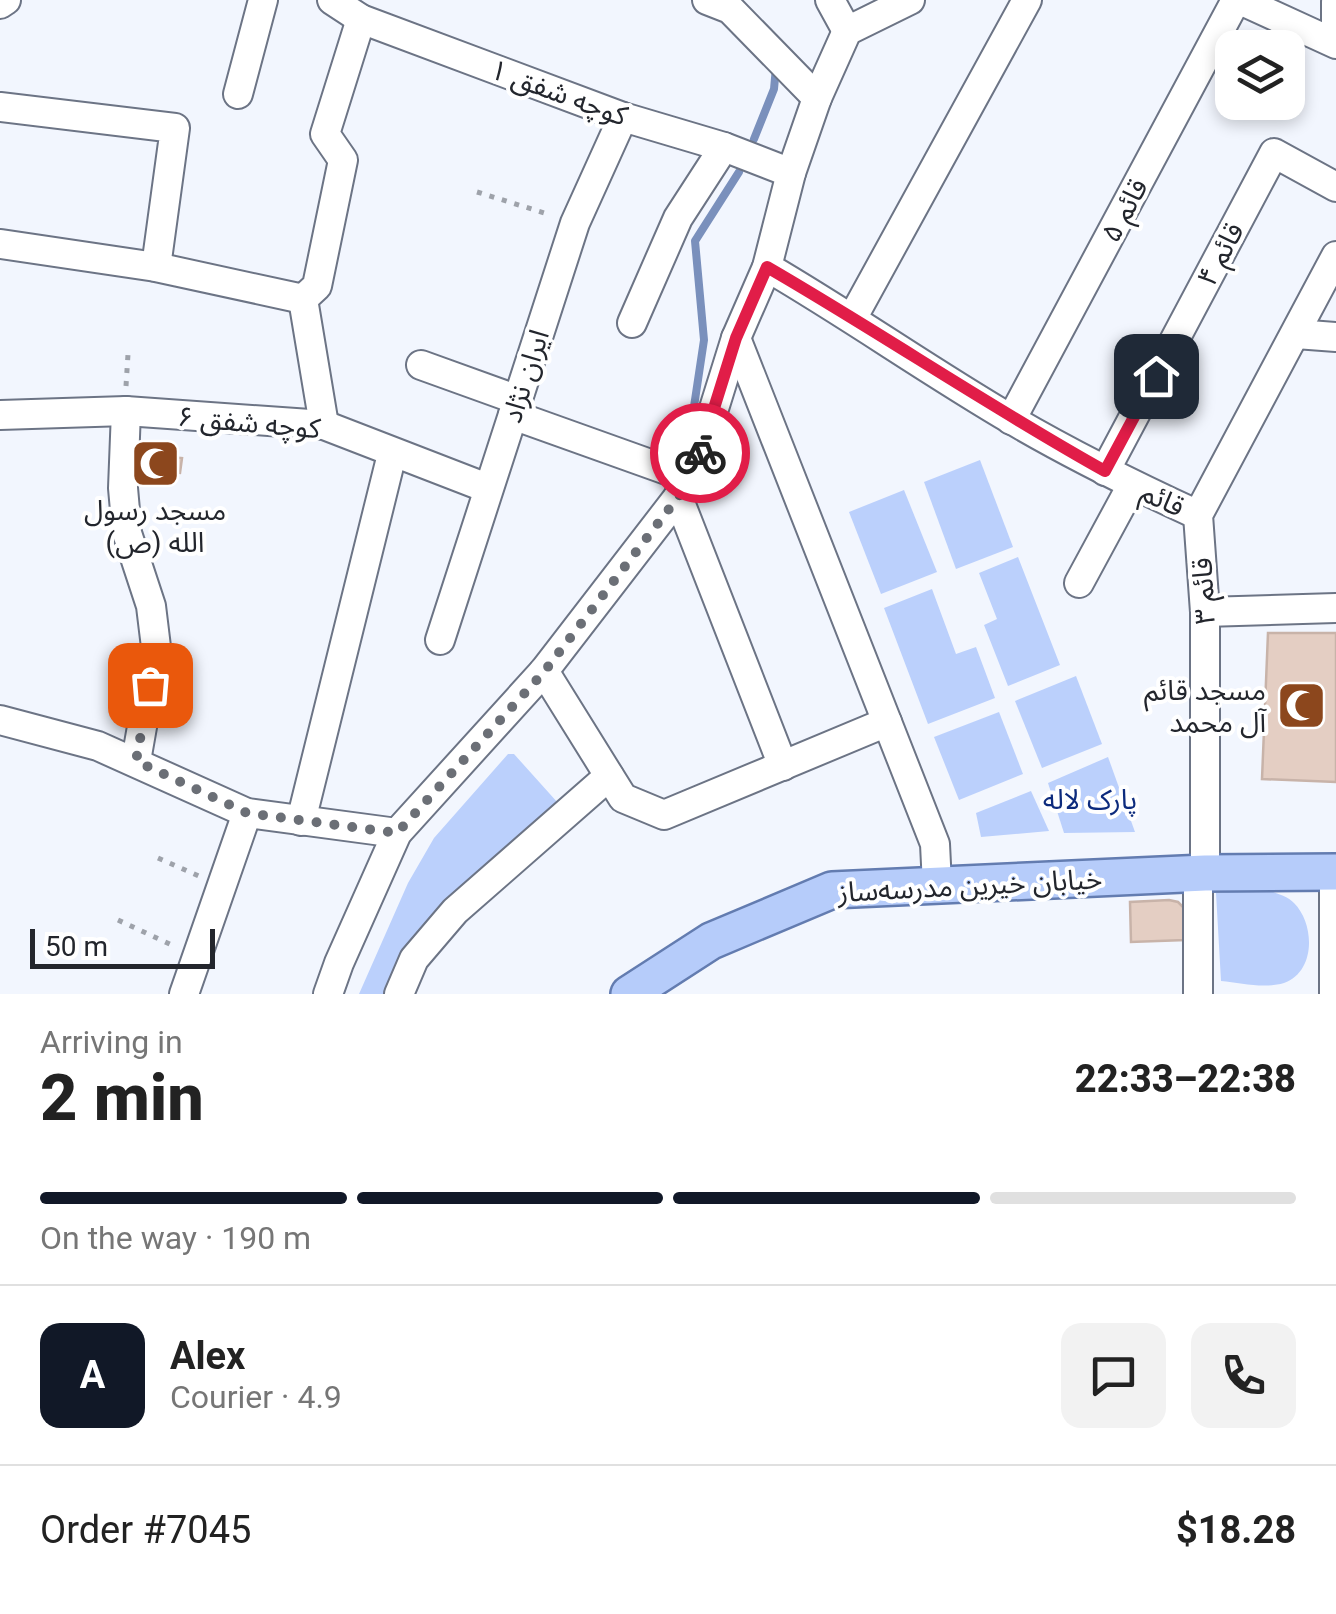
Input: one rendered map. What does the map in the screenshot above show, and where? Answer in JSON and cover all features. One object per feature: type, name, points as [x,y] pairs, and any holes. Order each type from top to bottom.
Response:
[{"type":"main road","name":"خیابان خیرین مدرسه‌ساز","points":[[630,994],[711,941],[832,890],[1201,873],[1335,872]]},
{"type":"street","points":[[238,94],[263,0]]},
{"type":"street","name":"کوچه شفق ۱","points":[[332,0],[361,19],[623,117],[724,147],[792,174]]},
{"type":"street","points":[[708,0],[730,9],[817,98]]},
{"type":"street","points":[[830,0],[847,31]]},
{"type":"street","points":[[328,994],[338,962],[397,833],[544,672],[685,488],[736,338],[767,267],[817,98],[847,31],[856,0]]},
{"type":"street","points":[[847,31],[910,0]]},
{"type":"street","points":[[853,317],[1027,0]]},
{"type":"street","points":[[1238,0],[1336,44]]},
{"type":"street","name":"قائم ۵","points":[[1012,420],[1238,0]]},
{"type":"street","points":[[1336,2],[1336,29]]},
{"type":"street","points":[[303,299],[318,286],[334,211],[344,160],[325,134],[361,19]]},
{"type":"street","points":[[0,107],[175,128],[156,267]]},
{"type":"street","name":"ایران نژاد","points":[[440,640],[575,222],[623,117]]},
{"type":"street","points":[[632,324],[678,218],[724,147]]},
{"type":"street","name":"قائم ۴","points":[[1105,471],[1274,152],[1336,187]]},
{"type":"street","points":[[0,246],[156,267],[303,299]]},
{"type":"street","points":[[1198,515],[1336,256]]},
{"type":"street","name":"قائم","points":[[767,267],[853,317],[1012,420],[1105,471],[1198,515]]},
{"type":"street","points":[[303,299],[324,425]]},
{"type":"street","points":[[1296,334],[1336,337]]},
{"type":"street","points":[[736,338],[935,844],[936,885]]},
{"type":"street","points":[[421,365],[685,488],[783,766]]},
{"type":"street","points":[[126,411],[123,488],[127,534],[151,606],[156,647],[136,761]]},
{"type":"street","name":"کوچه شفق ۶","points":[[0,416],[126,411],[324,425],[487,488]]},
{"type":"street","points":[[301,821],[392,454]]},
{"type":"street","points":[[1079,583],[1132,484]]},
{"type":"street","name":"قائم ۳","points":[[1198,515],[1205,612],[1198,994]]},
{"type":"street","points":[[1205,612],[1336,608]]},
{"type":"street","points":[[544,672],[623,798],[664,815],[887,722]]},
{"type":"street","points":[[0,720],[98,746],[247,813],[397,833]]},
{"type":"street","points":[[399,994],[414,959],[455,911],[609,776]]},
{"type":"street","points":[[184,994],[247,813]]},
{"type":"street","points":[[1334,994],[1335,872]]},
{"type":"path","points":[[477,192],[575,222]]},
{"type":"path","points":[[126,411],[128,354]]},
{"type":"path","points":[[158,858],[222,886]]},
{"type":"path","points":[[118,920],[197,956]]},
{"type":"green space","points":[[980,460],[1013,547],[956,569],[924,482]]},
{"type":"green space","points":[[904,490],[937,572],[881,594],[849,512]]},
{"type":"green space","points":[[1018,557],[1060,665],[1008,686],[984,625],[997,619],[979,573]]},
{"type":"green space","points":[[932,589],[956,654],[976,647],[995,698],[928,724],[884,608]]},
{"type":"green space","points":[[1076,676],[1102,744],[1042,768],[1015,701]]},
{"type":"green space","points":[[999,712],[1023,774],[959,800],[934,737]]},
{"type":"green space","points":[[508,754],[514,754],[558,803],[410,941],[386,994],[359,994],[408,883],[434,838]]},
{"type":"green space","name":"پارک لاله","points":[[1108,757],[1135,832],[1064,833],[1048,783]]},
{"type":"green space","points":[[1031,791],[1049,831],[981,837],[976,813]]},
{"type":"green space","points":[[1266,889],[1291,901],[1306,923],[1309,947],[1302,969],[1276,985],[1221,981],[1216,893]]},
{"type":"building","name":"مسجد رسول الله (ص)","points":[[129,453],[182,458],[180,473],[129,468]]},
{"type":"building","name":"مسجد قائم آل محمد","points":[[1268,633],[1336,633],[1336,782],[1262,779]]},
{"type":"building","points":[[1169,900],[1184,908],[1185,940],[1131,942],[1130,902]]},
{"type":"waterway","points":[[754,139],[774,89],[776,67]]},
{"type":"waterway","points":[[687,453],[704,340],[695,241],[739,172]]},
{"type":"way so far","points":[[150,685],[136,761],[247,813],[397,833],[544,672],[692,479],[700,453]]},
{"type":"place","name":"مسجد رسول الله (ص)","points":[[155,463]]},
{"type":"place","name":"مسجد قائم آل محمد","points":[[1301,706]]},
{"type":"route","points":[[700,453],[736,338],[767,267],[853,317],[1012,420],[1105,471],[1156,376]]}]
